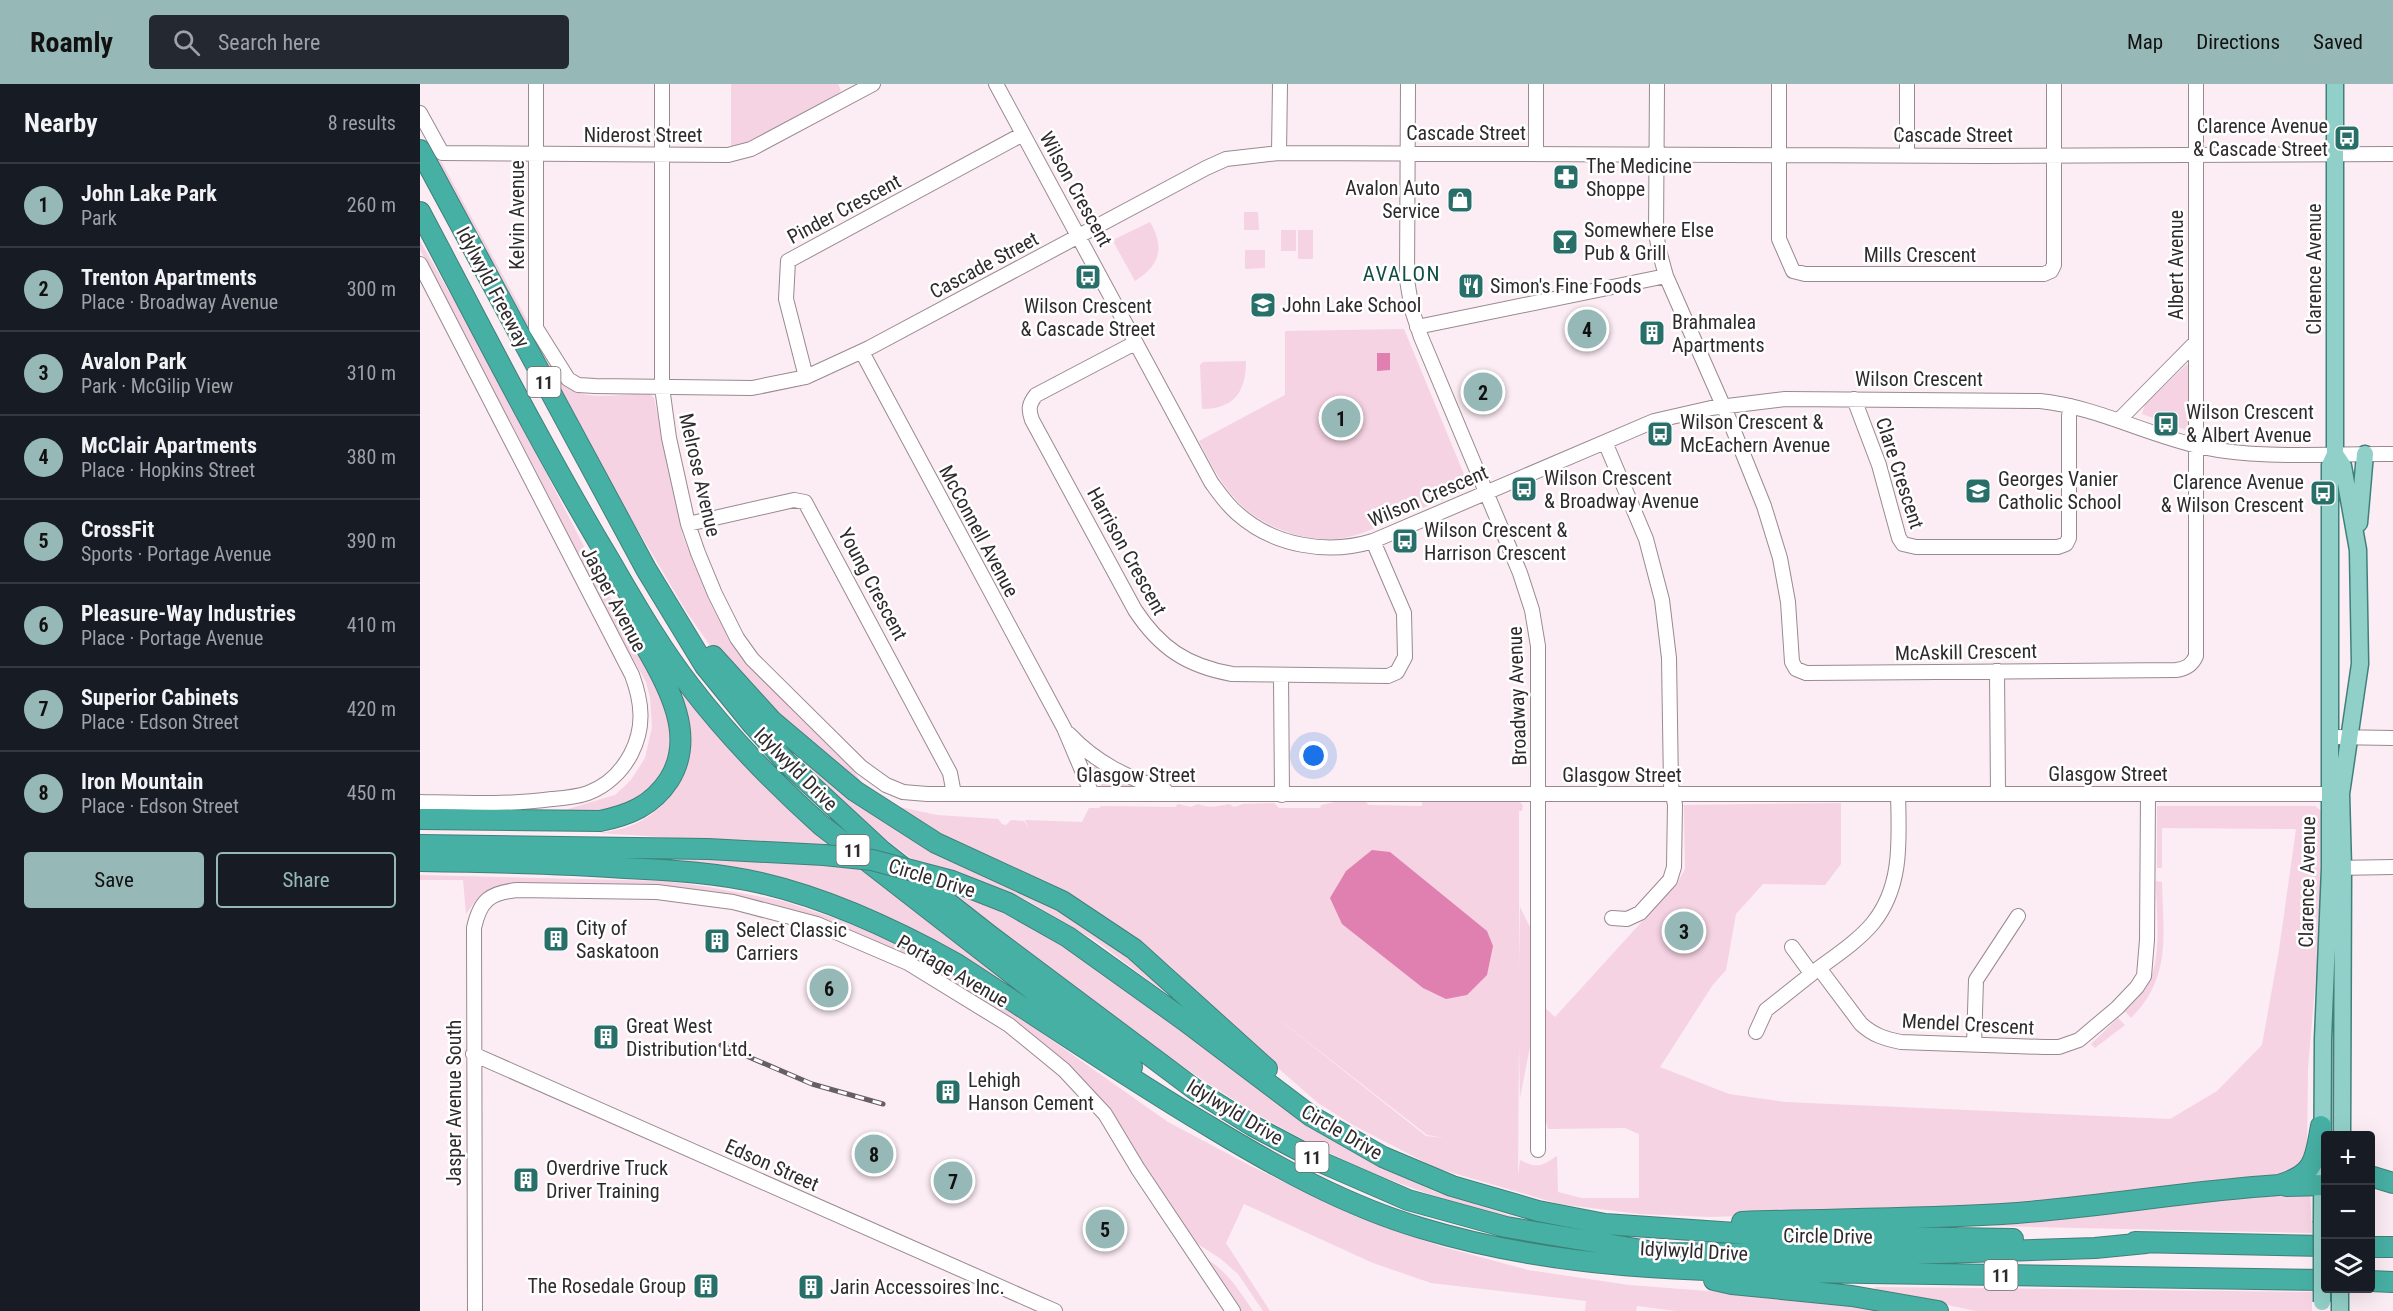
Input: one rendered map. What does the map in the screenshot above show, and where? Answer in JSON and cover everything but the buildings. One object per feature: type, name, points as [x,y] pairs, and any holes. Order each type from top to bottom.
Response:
[{"type":"highway","name":"Idylwyld Freeway","points":[[420,150],[607,498],[672,611]]},
{"type":"highway","name":"Idylwyld Freeway","points":[[420,212],[576,506]]},
{"type":"highway","points":[[420,819],[600,821],[624,816],[642,807],[661,793],[674,772],[680,753],[680,734],[671,698],[598,558],[576,506]]},
{"type":"highway","name":"Idylwyld Drive","points":[[576,506],[638,609],[689,685],[742,748],[779,787],[821,825],[1203,1124]]},
{"type":"highway","points":[[672,611],[772,721],[855,791],[936,843],[1062,901],[1134,949],[1272,1074],[1342,1127],[1350,1137]]},
{"type":"highway","name":"Idylwyld Drive","points":[[672,611],[705,666],[753,725],[788,763],[882,851],[989,935],[1197,1091],[1253,1126],[1313,1158],[1397,1196],[1506,1227],[1660,1253],[1876,1255],[2096,1248],[2146,1243]]},
{"type":"highway","points":[[420,830],[648,839],[708,849]]},
{"type":"highway","name":"Circle Drive","points":[[420,845],[708,849],[824,855],[872,860],[952,880],[1008,903],[1068,937],[1184,1020],[1311,1116],[1383,1157],[1463,1189],[1538,1211],[1605,1224],[1764,1234],[2321,1246]]},
{"type":"highway","name":"Circle Drive","points":[[420,861],[515,862],[675,871],[761,883],[809,896],[897,933],[955,963],[1146,1090],[1268,1162],[1350,1202],[1419,1228],[1482,1244],[1557,1259],[1676,1270],[2321,1280]]},
{"type":"highway","points":[[1643,1226],[2001,1214],[2080,1208],[2241,1187],[2279,1185],[2292,1181],[2304,1173],[2315,1161],[2321,1126]]},
{"type":"highway","points":[[2375,1178],[2393,1183]]},
{"type":"highway","points":[[2241,1187],[2321,1184]]},
{"type":"highway","points":[[2375,1186],[2393,1188]]},
{"type":"highway","points":[[2375,1247],[2393,1247]]},
{"type":"highway","points":[[1676,1270],[1732,1284],[1852,1296],[1938,1311]]},
{"type":"highway","points":[[2375,1281],[2393,1282]]},
{"type":"main road","name":"Clarence Avenue","points":[[2335,84],[2335,454],[2330,465],[2331,737],[2335,794],[2342,1131]]},
{"type":"main road","name":"Clarence Avenue","points":[[2335,454],[2343,466],[2358,550],[2360,664],[2350,737],[2335,794]]},
{"type":"main road","points":[[2358,550],[2362,466],[2365,454]]},
{"type":"main road","name":"Clarence Avenue","points":[[2321,1131],[2336,868]]},
{"type":"main road","name":"Clarence Avenue","points":[[2322,1306],[2324,1185]]},
{"type":"street","name":"Kelvin Avenue","points":[[536,84],[536,328],[568,380],[578,385],[595,386]]},
{"type":"street","name":"Melrose Avenue","points":[[662,84],[662,387],[669,438],[688,524],[715,594],[737,638],[752,659],[861,766],[886,784],[903,792]]},
{"type":"street","name":"Niderost Street","points":[[420,113],[442,153],[728,155],[751,149],[852,89],[873,84]]},
{"type":"street","name":"Wilson Crescent","points":[[996,84],[1211,482],[1238,514],[1255,527],[1299,544],[1325,548],[1348,547],[1373,541],[1661,419],[1722,406],[1785,399],[2014,399],[2072,405],[2196,446],[2234,453],[2393,454]]},
{"type":"street","points":[[1279,153],[1280,84]]},
{"type":"street","name":"Broadway Avenue","points":[[1408,84],[1407,280],[1417,327],[1520,573],[1532,610],[1540,674],[1538,1150]]},
{"type":"street","points":[[1536,84],[1536,153]]},
{"type":"street","points":[[1657,84],[1656,234],[1666,276],[1722,406]]},
{"type":"street","points":[[1779,84],[1779,154]]},
{"type":"street","points":[[1907,84],[1907,154]]},
{"type":"street","points":[[2054,84],[2054,154]]},
{"type":"street","name":"Albert Avenue","points":[[2196,84],[2196,446]]},
{"type":"street","name":"Pinder Crescent","points":[[806,377],[786,299],[788,261],[1023,134]]},
{"type":"street","name":"Cascade Street","points":[[595,386],[752,388],[806,377],[862,352],[1226,159],[1279,153],[2196,156],[2393,154]]},
{"type":"street","name":"Mills Crescent","points":[[1779,154],[1779,239],[1793,271],[1805,274],[2044,274],[2051,271],[2054,265],[2054,154]]},
{"type":"street","name":"Jasper Avenue","points":[[420,264],[632,675],[640,698],[641,724],[636,745],[627,762],[602,786],[589,792],[576,796],[500,804],[420,802]]},
{"type":"street","points":[[1417,327],[1666,276]]},
{"type":"street","name":"Harrison Crescent","points":[[1136,343],[1036,395],[1030,402],[1029,410],[1032,420],[1135,610],[1164,647],[1212,670],[1232,674],[1388,675],[1397,672],[1405,657],[1404,613],[1373,541]]},
{"type":"street","points":[[2119,420],[2195,343]]},
{"type":"street","name":"McConnell Avenue","points":[[862,352],[1064,728],[1092,794]]},
{"type":"street","name":"Clare Crescent","points":[[1854,399],[1879,465],[1899,538],[1903,544],[1916,547],[2058,547],[2066,544],[2069,538],[2069,416],[2072,405]]},
{"type":"street","name":"McAskill Crescent","points":[[1722,406],[1764,506],[1780,558],[1788,602],[1790,655],[1796,669],[1806,673],[2185,669],[2194,662],[2196,656],[2196,446]]},
{"type":"street","points":[[1605,442],[1646,539],[1662,600],[1669,658],[1671,785],[1674,794],[1674,867],[1670,880],[1640,913],[1627,919],[1612,918]]},
{"type":"street","name":"Young Crescent","points":[[688,524],[794,500],[805,502],[950,773],[954,794]]},
{"type":"street","points":[[1997,671],[1998,793]]},
{"type":"street","points":[[1281,675],[1282,795]]},
{"type":"street","name":"McConnell Avenue","points":[[1064,728],[1086,751],[1108,767],[1136,780],[1180,794]]},
{"type":"street","points":[[2331,737],[2393,738]]},
{"type":"street","name":"Glasgow Street","points":[[903,792],[1282,795],[2335,794]]},
{"type":"street","points":[[1756,1032],[1766,1010],[1871,925],[1883,909],[1892,889],[1898,851],[1898,794]]},
{"type":"street","name":"Mendel Crescent","points":[[1792,947],[1870,1032],[1901,1042],[2059,1047],[2071,1044],[2117,1008],[2144,976],[2148,795]]},
{"type":"street","points":[[2336,868],[2393,867]]},
{"type":"street","name":"Portage Avenue","points":[[487,899],[501,892],[518,890],[657,892],[733,902],[817,924],[908,963],[1009,1025],[1064,1070],[1105,1114],[1138,1169],[1233,1311]]},
{"type":"street","name":"Jasper Avenue South","points":[[475,1311],[474,928],[476,916],[487,899]]},
{"type":"street","points":[[1974,1045],[1976,980],[2018,916]]},
{"type":"street","name":"Edson Street","points":[[473,1054],[1055,1311]]},
{"type":"shaded area","points":[[731,84],[838,84],[841,90],[838,94],[746,143],[731,147]]},
{"type":"shaded area","points":[[420,122],[554,370],[570,388],[586,395],[649,393],[654,398],[683,537],[712,607],[735,647],[751,668],[852,769],[862,783],[862,788],[750,690],[709,644],[686,611],[578,429],[501,289],[426,140]]},
{"type":"shaded area","points":[[1244,212],[1258,212],[1259,230],[1244,230]]},
{"type":"shaded area","points":[[1150,222],[1158,240],[1158,255],[1150,269],[1135,281],[1114,243],[1115,239]]},
{"type":"shaded area","points":[[1281,230],[1296,230],[1296,251],[1281,251]]},
{"type":"shaded area","points":[[1298,230],[1313,230],[1313,259],[1298,259]]},
{"type":"shaded area","points":[[420,241],[488,360],[662,698],[669,722],[670,748],[663,775],[648,796],[601,815],[558,812],[615,795],[631,780],[645,758],[652,727],[650,697],[646,682],[420,250]]},
{"type":"shaded area","points":[[1245,250],[1265,250],[1265,268],[1245,269]]},
{"type":"shaded area","points":[[1404,329],[1468,484],[1466,489],[1365,532],[1338,539],[1312,538],[1284,531],[1259,519],[1238,502],[1221,481],[1199,441],[1285,395],[1285,331]]},
{"type":"shaded area","points":[[1377,353],[1390,353],[1390,370],[1377,371]]},
{"type":"shaded area","points":[[1246,361],[1244,382],[1236,397],[1222,406],[1202,409],[1200,365],[1203,362]]},
{"type":"shaded area","points":[[2187,364],[2189,367],[2188,426],[2186,430],[2142,414],[2145,404]]},
{"type":"shaded area","points":[[678,687],[751,770],[831,848],[599,833],[630,826],[643,820],[664,803],[680,782],[688,756],[689,735],[676,688]]},
{"type":"shaded area","points":[[762,722],[1016,888],[1099,932],[1226,1038],[1096,941],[1027,900],[973,879],[916,862],[852,814],[805,770]]},
{"type":"shaded area","points":[[1086,756],[1138,787],[1102,787]]},
{"type":"shaded area","points":[[1365,801],[1369,805],[1422,806],[1422,802],[1520,802],[1523,805],[1522,811],[1519,811],[1519,969],[1520,907],[1532,931],[1532,1036],[1520,1098],[1519,1042],[1518,1175],[1520,1160],[1531,1165],[1539,1165],[1557,1156],[1558,1192],[1582,1198],[1639,1198],[1639,1134],[1625,1128],[1548,1129],[1544,1007],[1555,1017],[1678,882],[1685,869],[1684,805],[1841,803],[1841,864],[1825,885],[1763,884],[1736,914],[1726,970],[1712,986],[1660,1067],[1729,1094],[1785,1102],[2170,1119],[2217,1091],[2262,1045],[2279,950],[2296,829],[2162,828],[2162,868],[2157,868],[2157,806],[2315,806],[2324,813],[2324,882],[2308,1068],[2307,1144],[2303,1159],[2286,1176],[2025,1206],[1710,1217],[1639,1214],[1559,1204],[1436,1168],[1353,1125],[1318,1103],[1254,1047],[1169,965],[1129,933],[974,855],[890,805],[937,815],[998,819],[1006,825],[1011,820],[1024,821],[1028,827],[1025,820],[1082,822],[1089,808],[1101,806],[1175,807],[1178,804],[1191,807],[1198,804],[1210,807],[1229,804],[1234,807],[1243,804],[1274,803],[1279,808],[1320,808],[1321,805]],"holes":[[[1262,1006],[1427,1135],[1445,1138],[1426,1136]]]},
{"type":"shaded area","points":[[1372,850],[1390,852],[1487,931],[1493,946],[1487,975],[1467,995],[1446,999],[1423,988],[1342,924],[1330,898],[1346,871]]},
{"type":"shaded area","points":[[674,859],[791,862],[861,870],[1038,1006],[961,956],[881,913],[779,878]]},
{"type":"shaded area","points":[[420,875],[664,881],[783,901],[843,921],[916,952],[992,998],[1168,1122],[1251,1166],[1352,1215],[1440,1246],[1528,1270],[1629,1285],[1786,1297],[1890,1311],[1676,1311],[1637,1306],[1636,1311],[1585,1311],[1586,1301],[1431,1283],[1373,1263],[1244,1204],[1226,1243],[1270,1311],[1263,1311],[1238,1274],[1221,1259],[1190,1239],[1101,1100],[1071,1070],[1006,1017],[915,958],[857,934],[659,886],[508,883],[484,894],[466,914],[463,880],[420,880]]},
{"type":"shaded area","points":[[2156,881],[2162,882],[2163,938],[2159,971],[2144,1003],[2131,1018],[2125,1011],[2139,996],[2154,969],[2158,931]]},
{"type":"shaded area","points":[[957,894],[1009,914],[1058,940],[1282,1105],[1372,1163],[1436,1192],[1543,1226],[1461,1204],[1380,1176],[1282,1128],[1192,1073],[1149,1043],[980,917]]},
{"type":"shaded area","points":[[2335,908],[2335,1131],[2331,1131],[2327,1055]]},
{"type":"shaded area","points":[[2118,1018],[2125,1025],[2095,1048],[2091,1044]]},
{"type":"shaded area","points":[[2310,1191],[2312,1233],[1990,1226],[2063,1218],[2185,1198]]},
{"type":"shaded area","points":[[1205,1258],[1226,1275],[1253,1311],[1241,1311]]},
{"type":"shaded area","points":[[1875,1287],[2312,1292],[2312,1311],[1976,1311],[1875,1290]]},
{"type":"railway","points":[[721,1045],[812,1084],[883,1104]]},
{"type":"place","name":"Clarence Avenue & Cascade Street","points":[[2347,138]]},
{"type":"place","name":"The Medicine Shoppe","points":[[1566,177]]},
{"type":"place","name":"Avalon Auto Service","points":[[1460,200]]},
{"type":"place","name":"Somewhere Else Pub & Grill","points":[[1565,242]]},
{"type":"place","name":"Wilson Crescent & Cascade Street","points":[[1088,277]]},
{"type":"place","name":"Simon's Fine Foods","points":[[1471,286]]},
{"type":"place","name":"John Lake School","points":[[1263,305]]},
{"type":"place","name":"McClair Apartments","points":[[1587,329]]},
{"type":"place","name":"Brahmalea Apartments","points":[[1652,333]]},
{"type":"place","name":"Trenton Apartments","points":[[1483,392]]},
{"type":"place","name":"John Lake Park","points":[[1341,418]]},
{"type":"place","name":"Wilson Crescent & Albert Avenue","points":[[2166,424]]},
{"type":"place","name":"Wilson Crescent & McEachern Avenue","points":[[1660,434]]},
{"type":"place","name":"Wilson Crescent & Broadway Avenue","points":[[1524,489]]},
{"type":"place","name":"Georges Vanier Catholic School","points":[[1978,491]]},
{"type":"place","name":"Clarence Avenue & Wilson Crescent","points":[[2323,493]]},
{"type":"place","name":"Wilson Crescent & Harrison Crescent","points":[[1405,541]]},
{"type":"place","name":"Avalon Park","points":[[1684,931]]},
{"type":"place","name":"City of Saskatoon","points":[[556,939]]},
{"type":"place","name":"Select Classic Carriers","points":[[717,941]]},
{"type":"place","name":"Pleasure-Way Industries","points":[[829,988]]},
{"type":"place","name":"Great West Distribution Ltd.","points":[[606,1037]]},
{"type":"place","name":"Lehigh Hanson Cement","points":[[948,1092]]},
{"type":"place","name":"Iron Mountain","points":[[874,1154]]},
{"type":"place","name":"Overdrive Truck Driver Training","points":[[526,1180]]},
{"type":"place","name":"Superior Cabinets","points":[[953,1181]]},
{"type":"place","name":"CrossFit","points":[[1105,1229]]},
{"type":"place","name":"The Rosedale Group","points":[[706,1286]]},
{"type":"place","name":"Jarin Accessoires Inc.","points":[[811,1287]]},
{"type":"district","name":"AVALON","points":[[1402,274]]}]
